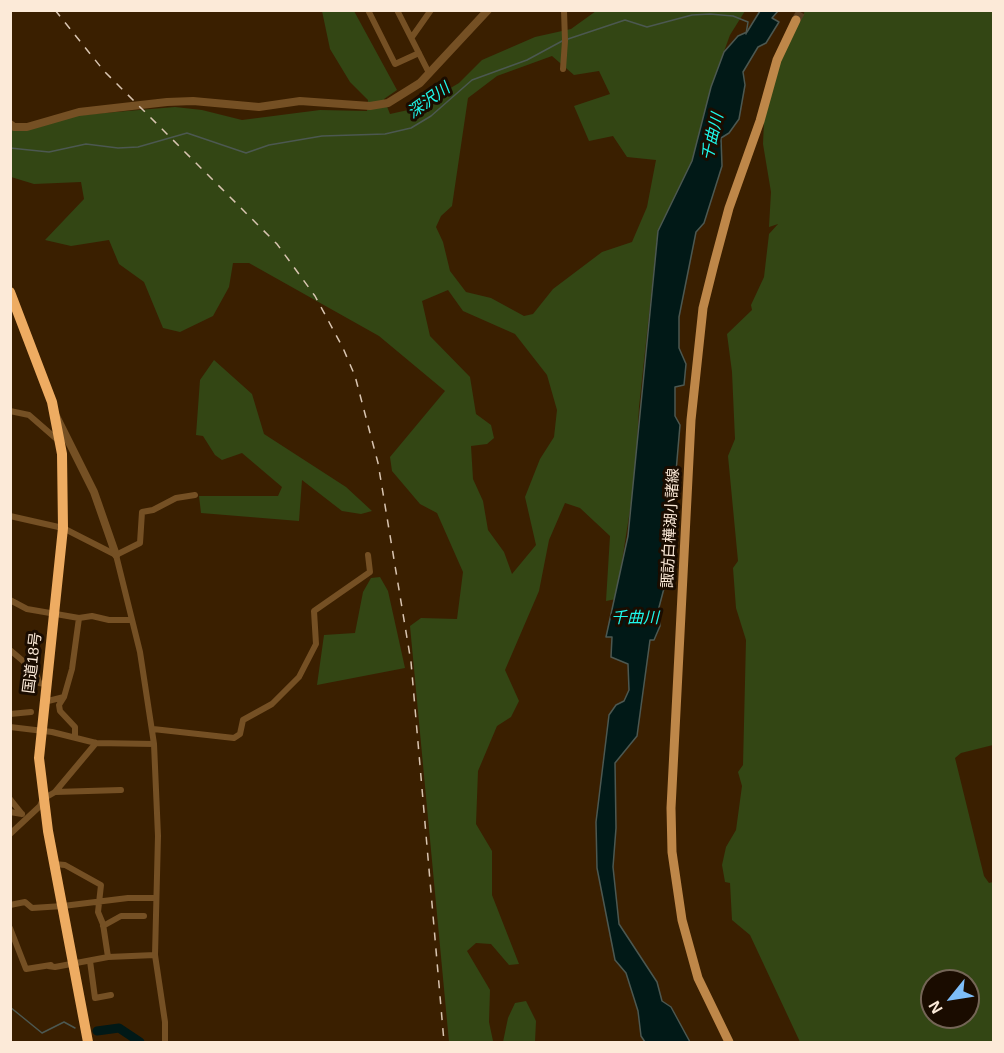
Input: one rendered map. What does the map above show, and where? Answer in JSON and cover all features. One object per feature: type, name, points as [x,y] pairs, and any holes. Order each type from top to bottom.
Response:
[{"type":"highway","name":"国道18号","points":[[10,292],[55,415],[61,442],[64,488],[63,528],[40,730],[39,758],[43,800],[54,864],[88,1042]]},
{"type":"main road","name":"諏訪白樺湖小諸線","points":[[729,1042],[698,978],[684,932],[672,852],[671,808],[691,420],[703,308],[714,264],[729,208],[760,121],[777,60],[796,20]]},
{"type":"street","points":[[368,10],[395,64],[419,53]]},
{"type":"street","points":[[397,10],[429,73]]},
{"type":"street","points":[[412,37],[431,10]]},
{"type":"street","points":[[10,124],[14,127],[27,128],[79,112],[145,103],[193,100],[259,107],[316,100],[380,105],[406,94],[488,10]]},
{"type":"street","points":[[563,69],[564,10]]},
{"type":"street","points":[[10,411],[29,415],[61,442],[72,445]]},
{"type":"street","points":[[55,415],[72,445],[97,501],[116,555],[132,620],[153,729],[158,825],[155,955],[165,1022],[165,1042]]},
{"type":"street","points":[[116,555],[140,543],[142,512],[153,510],[176,498],[195,495]]},
{"type":"street","points":[[10,516],[63,528],[116,555]]},
{"type":"street","points":[[153,729],[234,738],[240,734],[243,720],[272,704],[299,677],[316,644],[314,611],[370,572],[368,555]]},
{"type":"street","points":[[10,600],[27,609],[79,618],[92,616],[110,620],[132,620]]},
{"type":"street","points":[[75,737],[75,727],[60,711],[59,705],[64,697],[72,669],[79,618]]},
{"type":"street","points":[[10,650],[36,672],[39,683],[45,684]]},
{"type":"street","points":[[43,702],[64,697]]},
{"type":"street","points":[[10,714],[31,712]]},
{"type":"street","points":[[10,727],[40,730],[96,743],[154,744]]},
{"type":"street","points":[[10,834],[25,815],[55,792],[96,743]]},
{"type":"street","points":[[55,792],[121,790]]},
{"type":"street","points":[[10,799],[25,815]]},
{"type":"street","points":[[10,812],[25,815]]},
{"type":"street","points":[[54,864],[65,865],[98,881],[101,885],[98,912],[103,926],[108,957]]},
{"type":"street","points":[[10,905],[25,902],[32,908],[156,898]]},
{"type":"street","points":[[103,926],[121,916],[144,916]]},
{"type":"street","points":[[10,928],[26,969],[108,957],[155,955]]},
{"type":"street","points":[[90,961],[95,998],[111,995]]},
{"type":"green space","points":[[322,11],[354,11],[397,90],[384,99],[390,114],[417,108],[459,83],[482,60],[535,37],[571,29],[596,11],[745,11],[730,35],[711,87],[692,161],[658,231],[639,407],[635,478],[616,599],[606,601],[610,536],[580,508],[565,503],[549,540],[539,591],[505,670],[519,701],[511,717],[497,726],[478,771],[476,824],[492,851],[492,895],[519,964],[509,965],[491,944],[476,943],[467,951],[490,990],[489,1022],[493,1041],[496,1042],[449,1042],[410,626],[421,618],[457,619],[463,572],[437,513],[420,504],[392,471],[390,457],[445,391],[379,336],[249,263],[233,263],[229,287],[213,316],[180,332],[163,328],[144,282],[119,264],[109,240],[71,246],[45,240],[84,199],[81,182],[34,184],[11,177],[10,128],[80,115],[175,107],[202,110],[242,120],[320,110],[367,111],[368,100],[350,82],[330,49]],"holes":[[[552,56],[574,75],[599,71],[610,94],[574,106],[589,141],[613,136],[627,157],[656,160],[647,207],[632,242],[602,252],[553,289],[533,314],[524,316],[491,298],[466,292],[450,271],[443,242],[436,227],[441,216],[452,206],[468,98],[497,76]],[[448,290],[463,311],[515,334],[547,375],[557,410],[554,437],[540,459],[525,497],[536,545],[512,574],[504,552],[488,530],[483,501],[473,479],[471,446],[487,444],[494,438],[491,425],[476,414],[470,377],[430,336],[422,301]]]},
{"type":"green space","points":[[805,11],[993,11],[993,745],[961,753],[955,758],[984,876],[989,883],[993,882],[993,1042],[800,1042],[750,935],[732,920],[730,883],[725,882],[722,865],[726,847],[736,830],[742,786],[738,772],[743,765],[746,640],[736,608],[733,568],[738,561],[728,456],[735,439],[732,372],[727,334],[752,310],[751,305],[764,277],[769,234],[778,224],[769,227],[771,192],[763,144],[764,121],[779,60]]},
{"type":"green space","points":[[214,360],[252,394],[264,434],[346,487],[372,511],[361,514],[342,511],[302,480],[299,521],[201,513],[199,496],[278,496],[282,487],[242,453],[222,460],[215,455],[203,436],[196,435],[200,380]]},
{"type":"green space","points":[[380,577],[388,591],[405,668],[317,685],[324,635],[355,633],[363,592],[371,578]]},
{"type":"green space","points":[[526,1001],[536,1021],[535,1042],[503,1042],[508,1018],[515,1003]]},
{"type":"water","name":"千曲川","points":[[760,11],[778,11],[772,18],[779,22],[766,43],[758,47],[743,72],[745,85],[739,119],[729,133],[721,138],[722,166],[704,223],[696,232],[679,317],[679,348],[686,364],[684,385],[675,387],[675,416],[680,425],[667,577],[658,611],[660,626],[654,640],[650,640],[637,736],[615,763],[616,828],[613,867],[619,924],[657,982],[662,1001],[671,1007],[690,1042],[645,1042],[641,1036],[638,1011],[626,973],[615,960],[597,868],[596,822],[609,715],[616,705],[624,701],[629,690],[628,664],[611,657],[612,637],[606,637],[628,536],[658,231],[692,161],[711,87],[724,52],[738,36],[747,32]]},
{"type":"waterway","name":"深沢川","points":[[568,39],[625,20],[647,27],[692,15],[710,14],[733,16],[748,22],[746,34]]},
{"type":"waterway","name":"深沢川","points":[[10,148],[49,152],[86,144],[118,148],[138,147],[187,133],[246,153],[269,145],[322,136],[385,134],[411,128],[431,116],[472,80],[527,60],[564,40]]},
{"type":"waterway","points":[[10,1007],[42,1033],[64,1022],[75,1028]]},
{"type":"waterway","points":[[97,1031],[119,1028],[140,1042]]},
{"type":"tunnel","points":[[796,20],[802,10]]},
{"type":"railway","points":[[55,10],[104,71],[277,244],[315,296],[355,376],[378,463],[411,662],[444,1042]]}]
